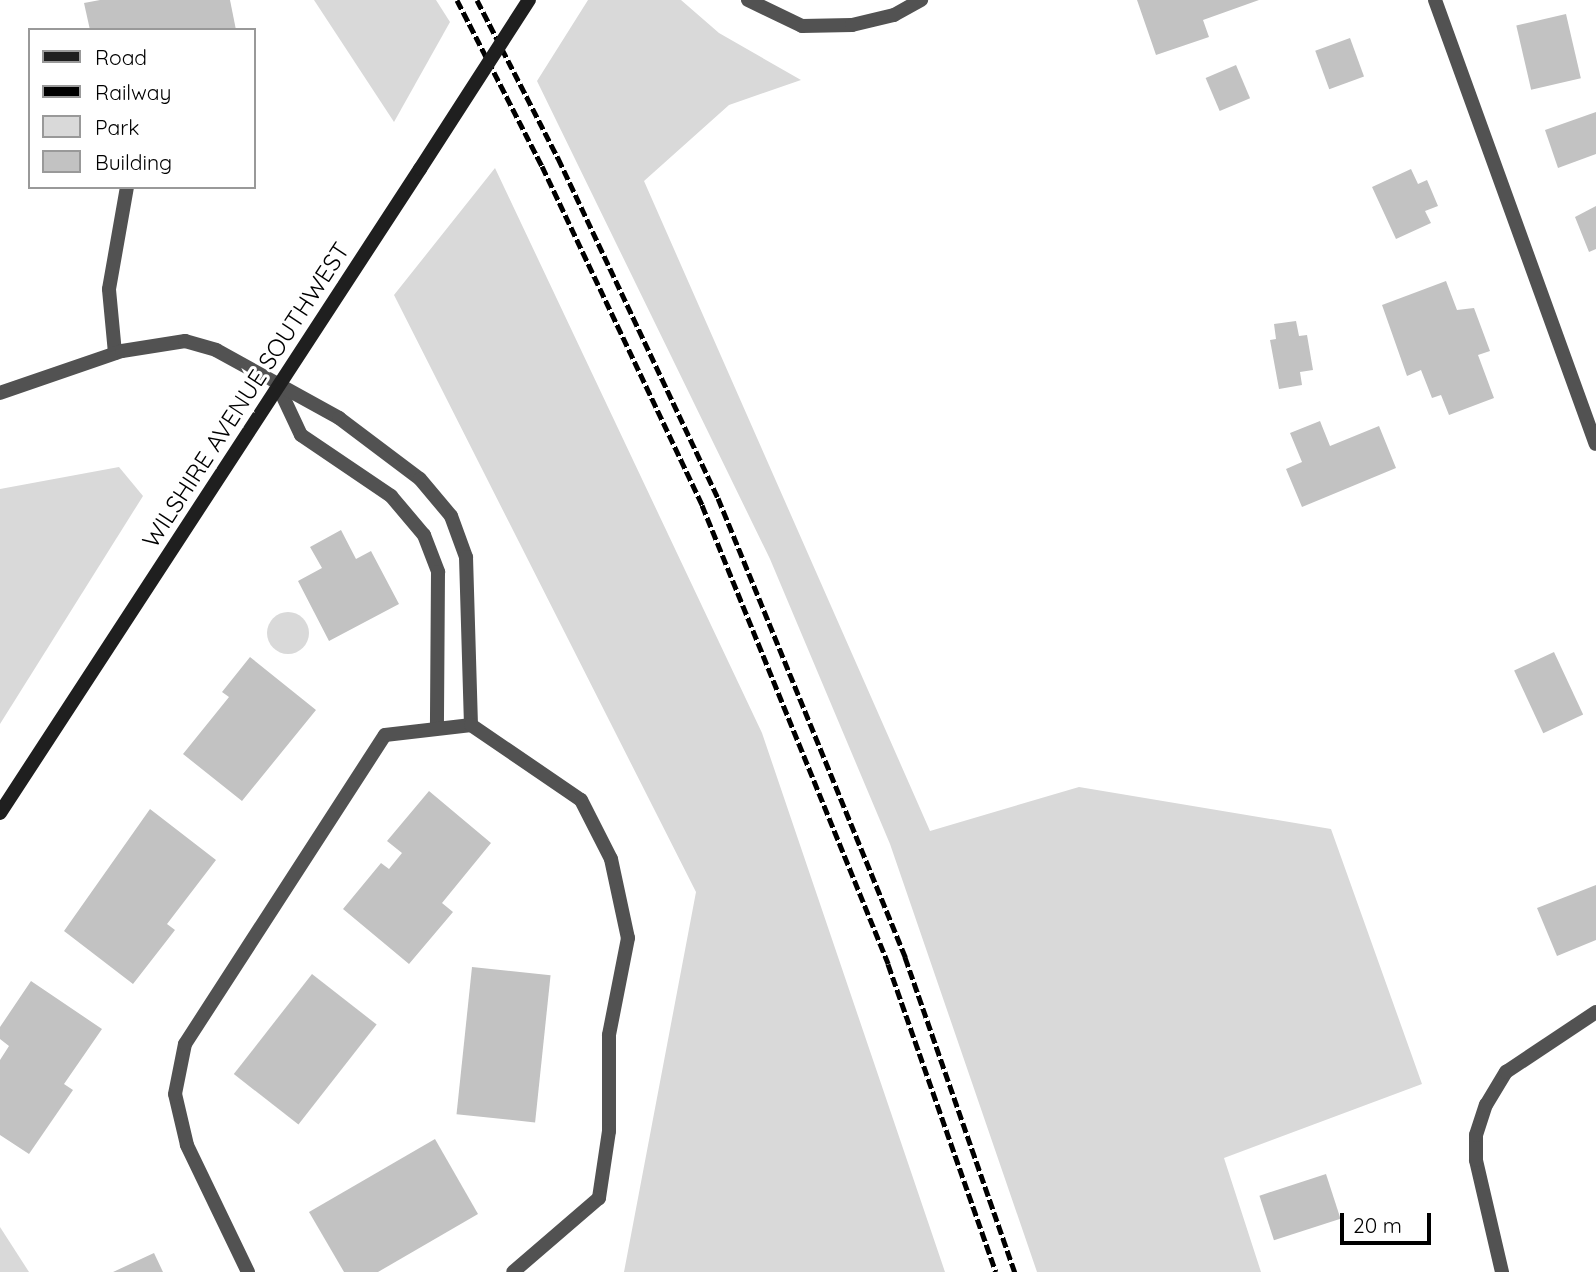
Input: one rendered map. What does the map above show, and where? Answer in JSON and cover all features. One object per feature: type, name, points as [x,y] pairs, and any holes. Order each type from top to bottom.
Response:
[{"type":"street","name":"WILSHIRE AVENUE SOUTHWEST","points":[[0,813],[529,0]]},
{"type":"street","points":[[748,0],[802,26],[852,25],[894,15],[920,0]]},
{"type":"street","points":[[1435,0],[1596,444]]},
{"type":"street","points":[[115,353],[109,289],[127,189]]},
{"type":"street","points":[[0,393],[115,353],[185,341],[216,350],[278,386],[321,405],[420,479],[451,516],[467,557],[471,725]]},
{"type":"street","points":[[278,386],[301,435],[391,496],[424,535],[438,572],[437,726]]},
{"type":"street","points":[[248,1272],[187,1145],[175,1094],[185,1044],[385,735],[437,726],[471,725],[581,800],[611,859],[628,939],[608,1035],[609,1131],[599,1198],[513,1272]]},
{"type":"street","points":[[1502,1272],[1476,1160],[1476,1135],[1486,1105],[1506,1072],[1596,1012]]},
{"type":"green space","points":[[314,0],[436,0],[450,22],[394,122]]},
{"type":"green space","points":[[588,0],[681,0],[719,33],[801,80],[729,105],[644,181],[930,831],[1079,787],[1331,829],[1422,1084],[1224,1158],[1261,1272],[1037,1272],[890,844],[770,559],[537,81]]},
{"type":"green space","points":[[495,168],[762,733],[945,1272],[624,1272],[696,892],[394,295]]},
{"type":"green space","points":[[119,467],[143,496],[0,724],[0,489]]},
{"type":"green space","points":[[288,612],[303,618],[309,633],[303,648],[288,654],[273,648],[267,633],[273,618]]},
{"type":"green space","points":[[0,1227],[29,1272],[0,1272]]},
{"type":"building","points":[[100,0],[230,0],[236,28],[90,28],[84,3]]},
{"type":"building","points":[[1137,0],[1259,0],[1203,20],[1209,37],[1156,55]]},
{"type":"building","points":[[1566,14],[1581,78],[1531,90],[1516,25]]},
{"type":"building","points":[[1350,38],[1364,77],[1329,89],[1315,51]]},
{"type":"building","points":[[1236,65],[1250,98],[1220,111],[1206,78]]},
{"type":"building","points":[[1596,112],[1596,154],[1558,168],[1545,130]]},
{"type":"building","points":[[1411,169],[1418,184],[1427,180],[1438,206],[1425,211],[1431,223],[1396,239],[1372,187]]},
{"type":"building","points":[[1596,206],[1596,249],[1589,252],[1575,217]]},
{"type":"building","points":[[1446,281],[1457,310],[1474,308],[1490,351],[1478,355],[1494,398],[1449,415],[1441,395],[1432,398],[1421,370],[1407,376],[1382,305]]},
{"type":"building","points":[[1296,321],[1299,336],[1307,335],[1313,370],[1300,372],[1302,385],[1279,389],[1270,340],[1276,339],[1274,324]]},
{"type":"building","points":[[1320,421],[1330,446],[1379,426],[1396,468],[1302,507],[1286,469],[1302,462],[1290,433]]},
{"type":"building","points":[[341,530],[356,559],[371,551],[399,604],[329,641],[298,581],[322,568],[310,547]]},
{"type":"building","points":[[1554,652],[1583,715],[1543,733],[1514,671]]},
{"type":"building","points":[[250,657],[316,710],[242,801],[183,754],[229,697],[222,692]]},
{"type":"building","points":[[429,791],[491,843],[442,903],[453,912],[409,964],[343,909],[381,863],[389,869],[402,853],[387,841]]},
{"type":"building","points":[[150,809],[216,860],[167,924],[175,930],[133,984],[64,931]]},
{"type":"building","points":[[1596,885],[1596,940],[1557,956],[1537,908]]},
{"type":"building","points":[[472,967],[551,975],[535,1122],[457,1114]]},
{"type":"building","points":[[312,974],[377,1024],[298,1125],[234,1074]]},
{"type":"building","points":[[31,981],[102,1029],[64,1084],[73,1090],[29,1154],[0,1135],[0,1060],[9,1046],[0,1039],[0,1027]]},
{"type":"building","points":[[435,1139],[478,1214],[378,1272],[344,1272],[309,1212]]},
{"type":"building","points":[[1326,1174],[1341,1219],[1274,1240],[1259,1196]]},
{"type":"building","points":[[154,1253],[163,1272],[113,1272]]},
{"type":"railway","points":[[457,0],[542,166],[702,505],[888,964],[996,1272]]},
{"type":"railway","points":[[477,0],[558,158],[718,498],[905,957],[1015,1272]]}]
